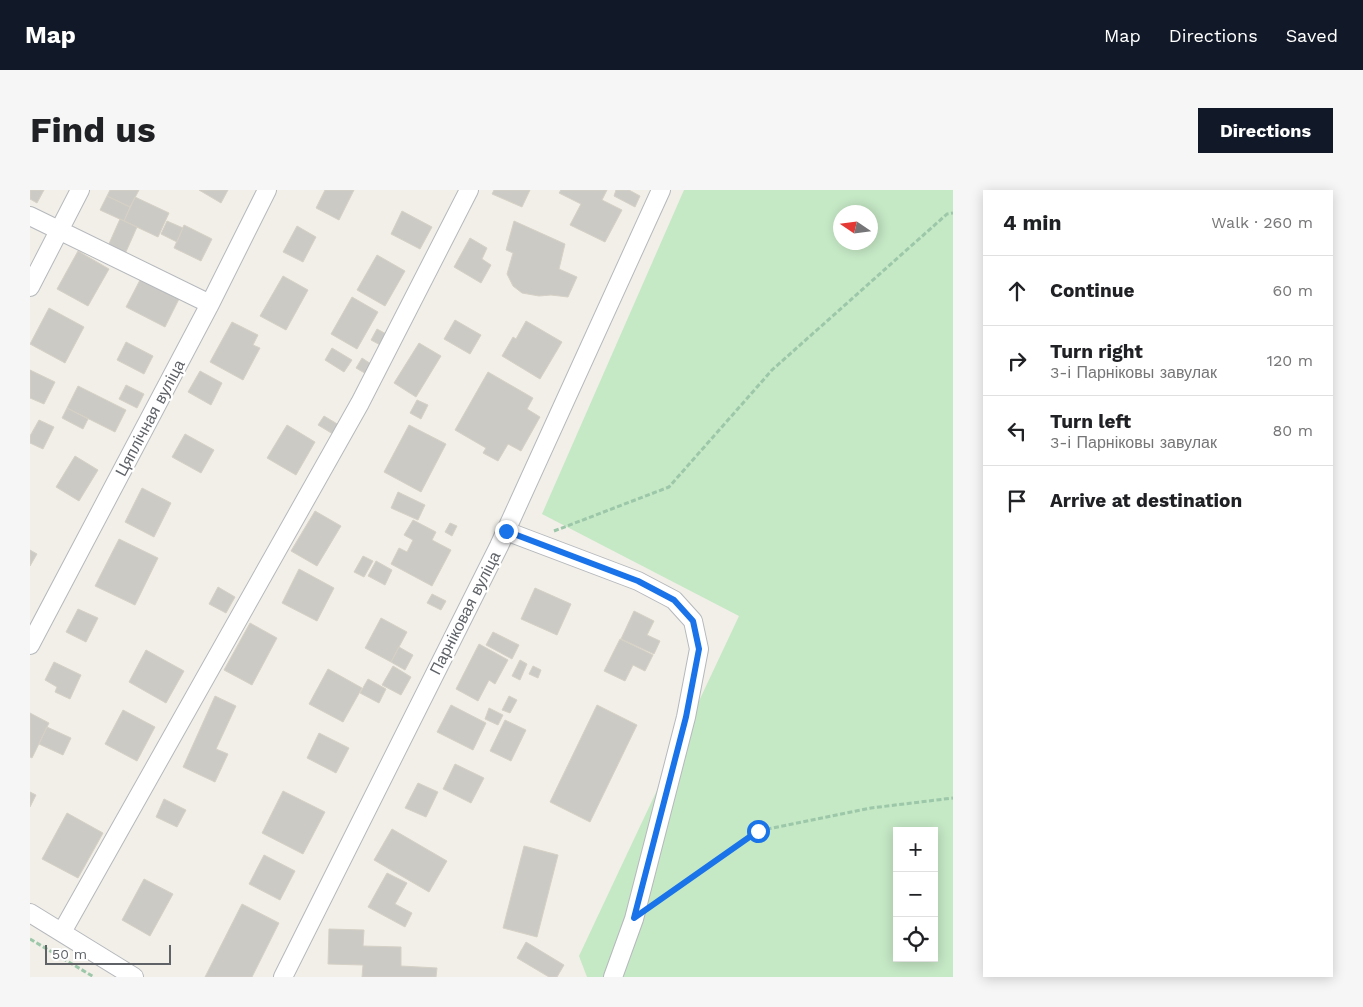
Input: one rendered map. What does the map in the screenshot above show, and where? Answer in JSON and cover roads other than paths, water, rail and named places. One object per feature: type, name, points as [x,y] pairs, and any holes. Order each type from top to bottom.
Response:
[{"type":"street","points":[[30,287],[80,190]]},
{"type":"street","name":"Цяплічная вуліца","points":[[30,646],[210,304],[267,190]]},
{"type":"street","points":[[62,932],[360,403],[469,190]]},
{"type":"street","name":"Парніковая вуліца","points":[[286,976],[506,531],[661,190]]},
{"type":"street","points":[[30,216],[210,304]]},
{"type":"street","points":[[506,531],[638,581],[674,600],[693,621],[699,649],[686,717],[634,918],[613,977]]},
{"type":"street","points":[[30,913],[134,977]]}]
